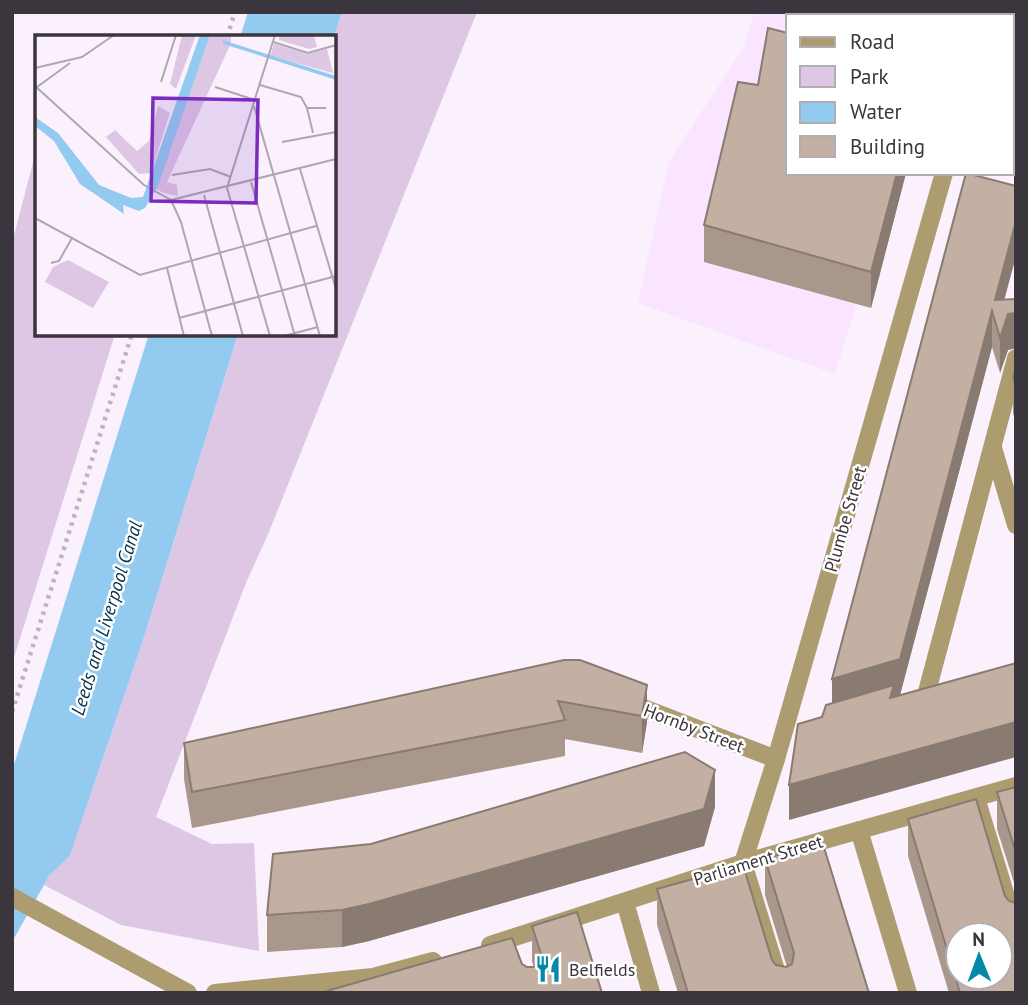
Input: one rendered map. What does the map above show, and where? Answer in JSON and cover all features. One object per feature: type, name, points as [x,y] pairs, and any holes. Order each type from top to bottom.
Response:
[{"type":"street","name":"Plumbe Street","points":[[743,863],[776,759],[943,175]]},
{"type":"street","points":[[925,699],[1016,358]]},
{"type":"street","points":[[992,447],[1016,525]]},
{"type":"street","name":"Hornby Street","points":[[608,695],[776,759]]},
{"type":"street","points":[[781,741],[807,734]]},
{"type":"street","name":"Parliament Street","points":[[473,950],[515,944],[625,902],[743,863],[1016,786]]},
{"type":"street","points":[[976,797],[1016,929]]},
{"type":"street","points":[[859,830],[908,993]]},
{"type":"street","points":[[743,863],[783,993]]},
{"type":"street","points":[[12,897],[188,993]]},
{"type":"street","points":[[625,902],[651,993]]},
{"type":"street","points":[[215,993],[373,977],[446,957]]},
{"type":"street","points":[[393,972],[399,993]]},
{"type":"path","points":[[228,35],[235,12]]},
{"type":"path","points":[[12,712],[131,336]]},
{"type":"shaded area","points":[[755,12],[947,12],[786,14],[786,175],[896,175],[835,374],[638,303],[669,161],[743,49]]},
{"type":"green space","points":[[342,12],[477,12],[269,532],[246,583],[156,817],[212,844],[254,843],[259,951],[121,925],[44,885],[70,854],[144,637],[237,336],[336,336],[335,35]]},
{"type":"green space","points":[[35,155],[35,336],[114,336],[12,664],[12,243]]},
{"type":"water","points":[[248,12],[342,12],[335,35],[241,35]]},
{"type":"water","name":"Leeds and Liverpool Canal","points":[[148,336],[237,336],[144,637],[70,855],[49,876],[12,942],[12,771]]},
{"type":"building","points":[[768,28],[786,32],[786,175],[896,175],[871,272],[704,225],[738,82],[758,85]]},
{"type":"building","points":[[965,175],[1016,186],[1016,221],[995,300],[1016,299],[1016,313],[1008,314],[1000,338],[992,311],[900,659],[832,679]]},
{"type":"building","points":[[1016,366],[1016,387],[1013,378]]},
{"type":"building","points":[[564,660],[580,660],[647,685],[642,716],[558,701],[565,720],[192,792],[184,743]]},
{"type":"building","points":[[1016,663],[1016,722],[789,785],[798,724],[822,717],[826,705],[894,685],[890,698]]},
{"type":"building","points":[[685,752],[715,770],[704,809],[369,904],[342,910],[267,915],[273,854],[371,844]]},
{"type":"building","points":[[1016,787],[1016,853],[997,792]]},
{"type":"building","points":[[976,799],[1005,896],[1016,903],[1016,993],[959,991],[1014,991],[1014,921],[944,921],[944,939],[908,819]]},
{"type":"building","points":[[822,841],[869,993],[688,993],[657,889],[743,865],[772,960],[776,965],[786,967],[792,964],[794,953],[765,859]]},
{"type":"building","points":[[577,912],[602,993],[320,993],[512,938],[522,964],[534,967],[541,960],[541,954],[532,926]]},
{"type":"place","name":"Belfields","points":[[548,969]]}]
